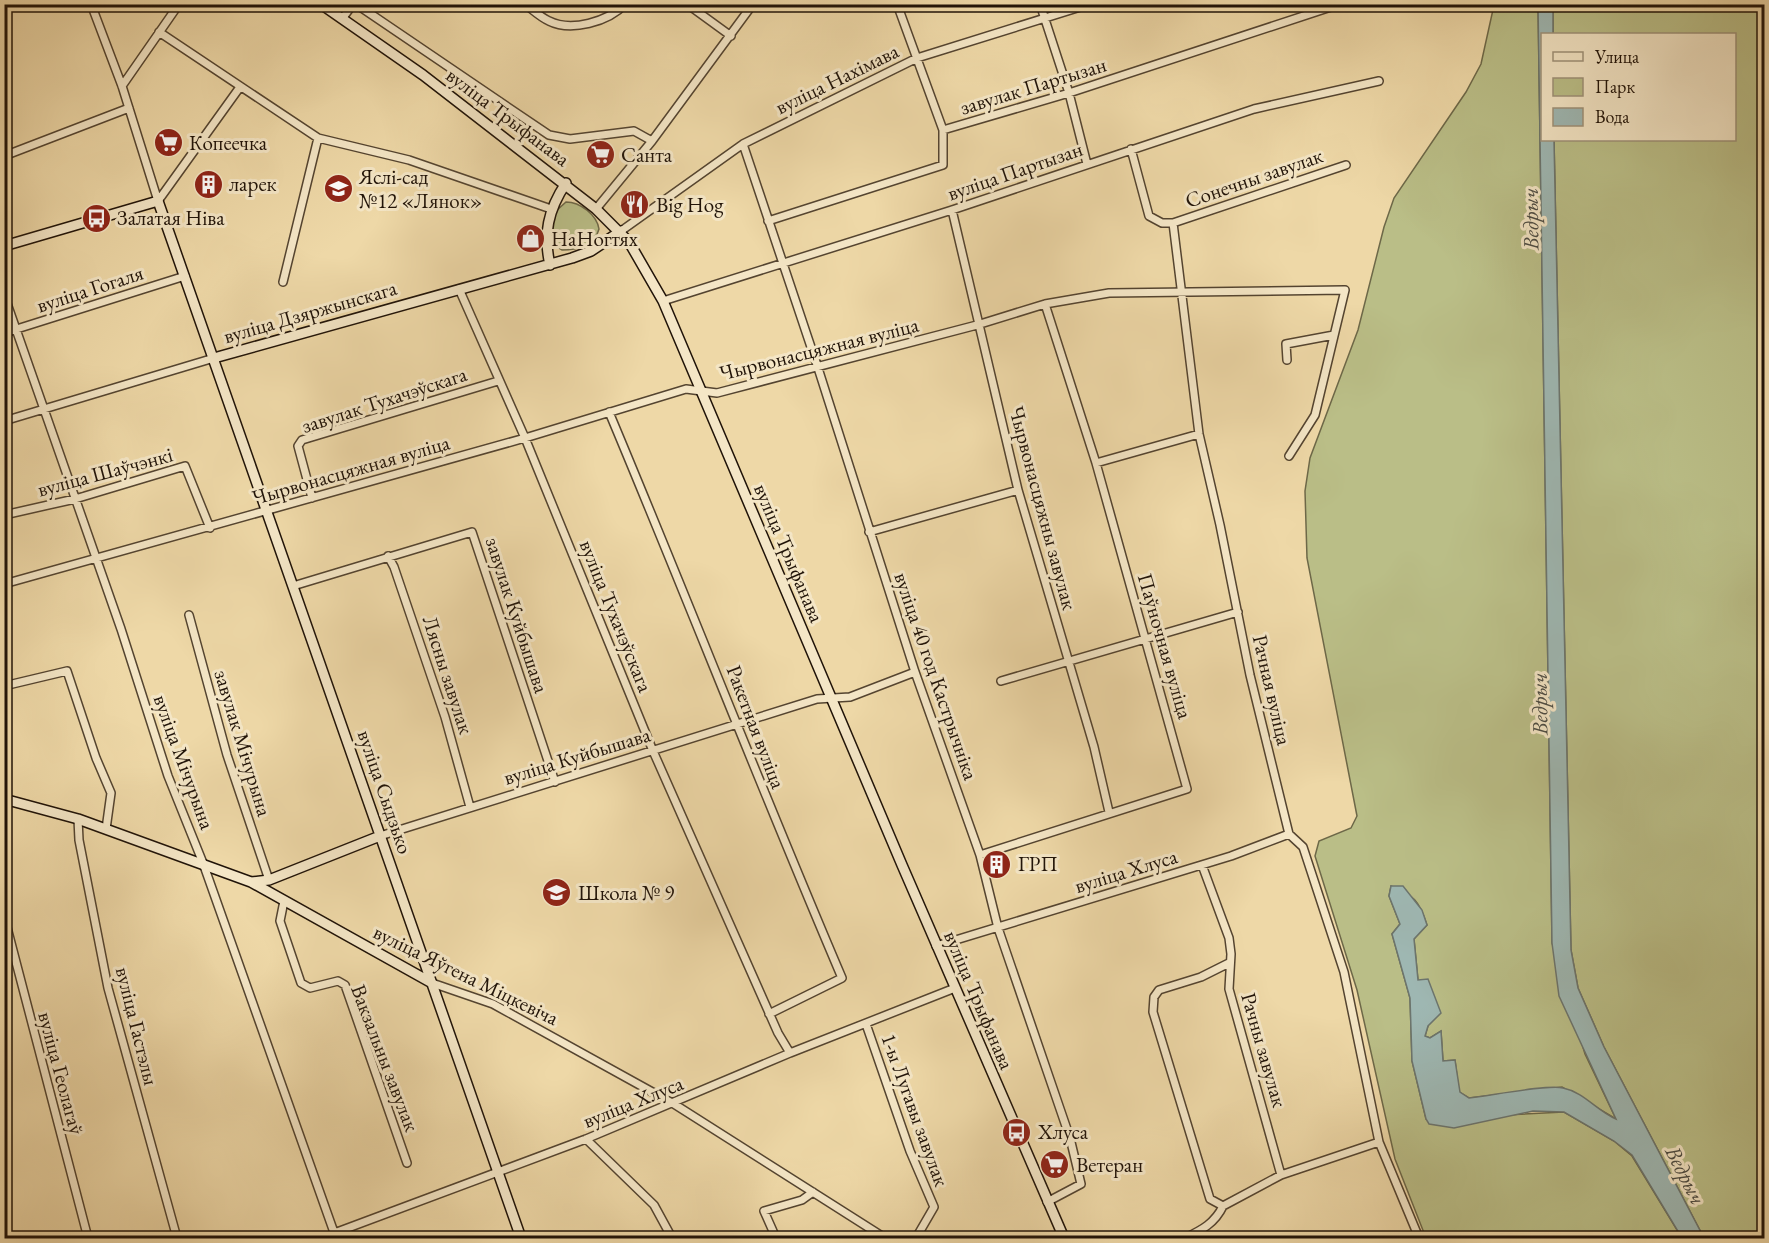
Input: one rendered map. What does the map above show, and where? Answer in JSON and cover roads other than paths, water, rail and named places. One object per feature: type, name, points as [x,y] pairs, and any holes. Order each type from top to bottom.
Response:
[{"type":"street","points":[[91,4],[122,86],[158,201]]},
{"type":"street","points":[[122,86],[179,4]]},
{"type":"street","name":"вуліца Трыфанава","points":[[321,4],[423,75],[566,183],[621,231],[639,257],[663,301],[702,391],[936,946],[1064,1239]]},
{"type":"street","points":[[342,20],[355,4],[549,135],[570,139],[634,131],[652,141]]},
{"type":"street","points":[[525,4],[551,22],[583,25],[616,13],[625,4]]},
{"type":"street","points":[[687,4],[731,36]]},
{"type":"street","points":[[596,209],[652,141],[753,4]]},
{"type":"street","points":[[897,4],[943,130]]},
{"type":"street","points":[[1040,4],[1069,93],[1087,164]]},
{"type":"street","name":"вуліца Нахімава","points":[[621,231],[743,144],[917,58],[1090,4]]},
{"type":"street","name":"завулак Партызан","points":[[768,221],[943,165],[943,130],[1069,93],[1340,4]]},
{"type":"street","points":[[159,32],[318,138],[409,160],[551,209]]},
{"type":"street","name":"вуліца Партызан","points":[[663,301],[952,210],[1254,109],[1379,81]]},
{"type":"street","points":[[4,246],[158,201],[240,87]]},
{"type":"street","points":[[4,156],[129,108]]},
{"type":"street","points":[[284,282],[318,138]]},
{"type":"street","name":"вуліца 40 год Кастрычніка","points":[[743,144],[784,263],[915,672],[980,855],[998,928],[1070,1138],[1081,1184],[1047,1202]]},
{"type":"street","points":[[1131,149],[1149,216],[1162,223],[1173,223]]},
{"type":"street","name":"Сонечны завулак","points":[[1173,223],[1346,165]]},
{"type":"street","points":[[550,265],[545,244],[551,209],[566,183]]},
{"type":"street","name":"вуліца Сыдзько","points":[[158,201],[521,1239]]},
{"type":"street","name":"Чырвонасцяжны завулак","points":[[952,210],[977,325],[1018,490],[1094,747],[1109,812]]},
{"type":"street","name":"Рачная вуліца","points":[[1173,223],[1199,434],[1250,675],[1289,834],[1303,847],[1344,972],[1379,1142],[1419,1239]]},
{"type":"street","name":"вуліца Дзяржынскага","points":[[4,421],[214,358],[550,265],[591,251],[621,231]]},
{"type":"street","name":"вуліца Гогаля","points":[[4,333],[185,276]]},
{"type":"street","name":"вуліца Тухачэўскага","points":[[459,289],[525,438],[653,751],[769,1014],[790,1053]]},
{"type":"street","name":"Чырвонасцяжная вуліца","points":[[4,584],[525,438],[686,389],[717,393],[977,325],[1045,304],[1109,293],[1345,290],[1315,415],[1290,456]]},
{"type":"street","name":"вуліца Мічурына","points":[[4,295],[168,776],[203,863],[335,1236]]},
{"type":"street","name":"Паўночная вуліца","points":[[980,855],[1109,812],[1188,789],[1096,463],[1045,304]]},
{"type":"street","points":[[1287,360],[1286,344],[1334,335]]},
{"type":"street","name":"завулак Тухачэўскага","points":[[312,498],[298,446],[302,440],[498,381]]},
{"type":"street","name":"Ракетная вуліца","points":[[609,412],[690,603],[756,777],[842,978],[769,1014]]},
{"type":"street","points":[[1096,463],[1199,434]]},
{"type":"street","name":"вуліца Шаўчэнкі","points":[[4,516],[75,499],[185,466],[210,528]]},
{"type":"street","points":[[869,532],[1018,490]]},
{"type":"street","name":"завулак Куйбышава","points":[[293,586],[472,532],[555,782]]},
{"type":"street","name":"Лясны завулак","points":[[388,556],[394,567],[445,717],[470,807]]},
{"type":"street","points":[[1000,681],[1238,612]]},
{"type":"street","name":"завулак Мічурына","points":[[189,615],[227,755],[269,880]]},
{"type":"street","points":[[4,686],[67,670],[96,758],[111,794],[106,830]]},
{"type":"street","name":"вуліца Куйбышава","points":[[251,882],[269,880],[380,836],[470,807],[817,699],[850,697],[915,672]]},
{"type":"street","name":"вуліца Яўгена Міцкевіча","points":[[4,799],[78,819],[251,882],[432,982],[493,1004],[674,1104],[885,1239]]},
{"type":"street","name":"вуліца Гастэлы","points":[[78,819],[79,840],[108,988],[177,1239]]},
{"type":"street","name":"вуліца Хлуса","points":[[936,946],[1202,865],[1289,834]]},
{"type":"street","name":"Рачны завулак","points":[[1202,865],[1229,938],[1231,954],[1229,989],[1281,1175]]},
{"type":"street","name":"Вакзальны завулак","points":[[284,901],[280,921],[302,983],[309,988],[338,981],[345,985],[407,1163]]},
{"type":"street","name":"вуліца Геолагаў","points":[[4,916],[88,1239]]},
{"type":"street","points":[[1224,1206],[1210,1199],[1153,1012],[1154,997],[1159,990],[1200,977],[1229,963]]},
{"type":"street","name":"вуліца Хлуса","points":[[321,1239],[335,1236],[497,1171],[586,1139],[674,1104],[790,1053],[955,988]]},
{"type":"street","name":"1-ы Лугавы завулак","points":[[866,1024],[910,1151],[934,1207],[916,1239]]},
{"type":"street","points":[[586,1139],[654,1205],[672,1239]]},
{"type":"street","points":[[1185,1239],[1205,1229],[1219,1216],[1224,1206],[1281,1175],[1379,1142]]},
{"type":"street","points":[[776,1239],[764,1211],[802,1200],[813,1192]]},
{"type":"water","points":[[1538,5],[1553,5],[1553,33],[1541,33],[1541,141],[1554,141],[1571,950],[1578,988],[1604,1047],[1704,1238],[1682,1238],[1632,1155],[1614,1141],[1564,1112],[1533,1111],[1454,1128],[1429,1124],[1426,1119],[1412,1061],[1410,998],[1392,934],[1400,924],[1389,896],[1391,886],[1403,886],[1422,910],[1427,925],[1414,939],[1418,980],[1428,979],[1441,1013],[1428,1026],[1425,1036],[1430,1038],[1441,1031],[1443,1061],[1455,1060],[1460,1092],[1469,1098],[1532,1089],[1563,1088],[1584,1097],[1616,1119],[1559,996],[1552,943]]},
{"type":"place","name":"Копеечка","points":[[168,143]]},
{"type":"place","name":"Санта","points":[[600,155]]},
{"type":"place","name":"ларек","points":[[208,184]]},
{"type":"place","name":"Яслі-сад №12 «Лянок»","points":[[338,189]]},
{"type":"place","name":"Big Hog","points":[[635,205]]},
{"type":"place","name":"Залатая Ніва","points":[[96,218]]},
{"type":"place","name":"НаНогтях","points":[[530,239]]},
{"type":"place","name":"ГРП","points":[[997,864]]},
{"type":"place","name":"Школа № 9","points":[[557,893]]},
{"type":"place","name":"Хлуса","points":[[1017,1132]]},
{"type":"place","name":"Ветеран","points":[[1055,1165]]},
{"type":"water label","name":"Ведрыч","points":[[1530,219]]},
{"type":"water label","name":"Ведрыч","points":[[1539,704]]},
{"type":"water label","name":"Ведрыч","points":[[1686,1175]]}]
